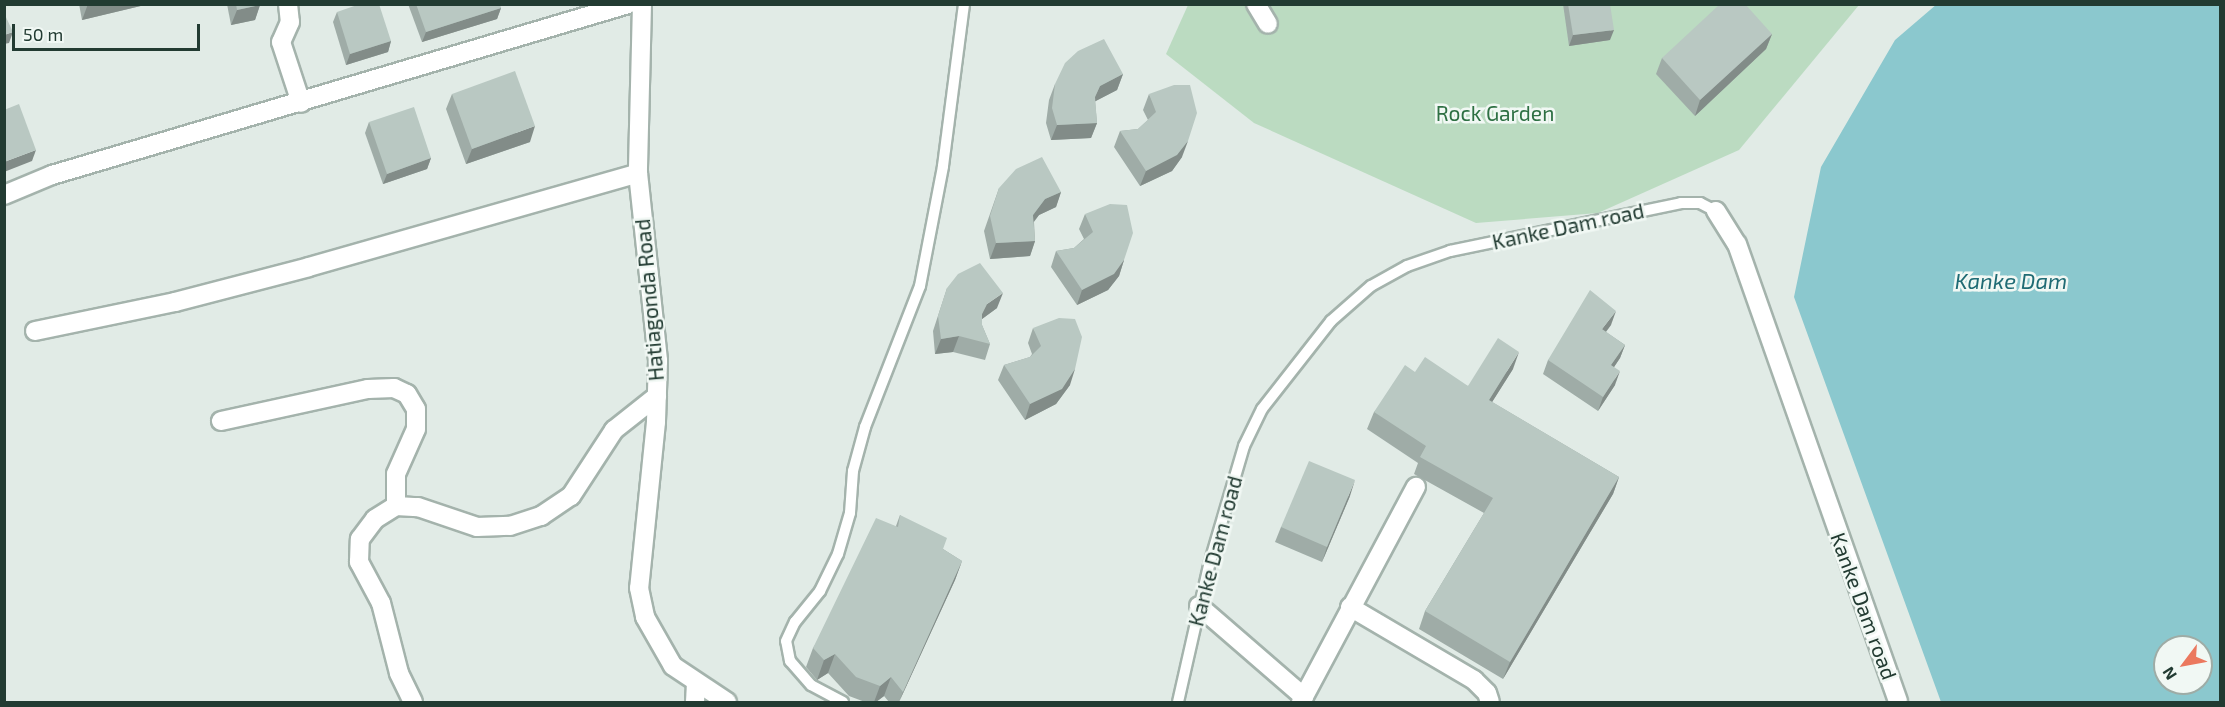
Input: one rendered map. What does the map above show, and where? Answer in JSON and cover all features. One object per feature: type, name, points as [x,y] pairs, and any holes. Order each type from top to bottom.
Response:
[{"type":"street","points":[[288,4],[290,22],[281,42],[301,103]]},
{"type":"street","points":[[4,195],[52,175],[301,103],[628,4]]},
{"type":"street","name":"Hatiagonda Road","points":[[642,4],[638,172],[658,361],[657,396],[639,588],[645,617],[657,643],[673,666],[695,693],[727,702]]},
{"type":"street","points":[[1256,4],[1268,24]]},
{"type":"street","points":[[35,331],[298,270],[638,172]]},
{"type":"street","name":"Kanke Dam road","points":[[1716,211],[1737,244],[1898,702]]},
{"type":"street","points":[[221,421],[368,389],[394,388],[407,394],[416,409],[416,429],[396,474],[396,506]]},
{"type":"street","points":[[413,702],[399,673],[384,611],[359,562],[360,539],[375,519],[396,506],[418,507],[477,527],[510,526],[541,516],[571,496],[614,430],[657,396]]},
{"type":"street","points":[[1199,606],[1302,700],[1416,486]]},
{"type":"street","points":[[1350,607],[1474,680],[1487,693],[1490,702]]},
{"type":"lane","points":[[843,702],[812,685],[790,661],[786,641],[795,622],[820,591],[838,554],[850,513],[853,471],[865,427],[920,286],[943,166],[964,4]]},
{"type":"lane","name":"Kanke Dam road","points":[[1178,702],[1199,606],[1229,491],[1244,446],[1262,408],[1331,321],[1371,286],[1407,266],[1450,251],[1681,202],[1700,203],[1716,211]]},
{"type":"green space","name":"Rock Garden","points":[[1188,5],[1859,5],[1739,150],[1598,213],[1476,223],[1254,123],[1166,54]]},
{"type":"water","name":"Kanke Dam","points":[[1937,4],[2220,5],[2220,702],[1941,702],[1794,297],[1821,167],[1895,40]]},
{"type":"building","points":[[236,4],[260,4],[260,5],[237,10]]},
{"type":"building","points":[[360,4],[379,4],[391,41],[350,54],[337,12]]},
{"type":"building","points":[[416,4],[499,4],[501,8],[426,32]]},
{"type":"building","points":[[1568,4],[1610,4],[1614,30],[1573,35]]},
{"type":"building","points":[[1720,4],[1745,4],[1772,34],[1700,100],[1662,58]]},
{"type":"building","points":[[4,13],[13,32],[4,35]]},
{"type":"building","points":[[1104,39],[1123,74],[1100,86],[1095,97],[1097,123],[1057,125],[1052,108],[1055,84],[1065,63],[1078,51]]},
{"type":"building","points":[[515,71],[535,126],[472,149],[452,94]]},
{"type":"building","points":[[1174,85],[1190,85],[1197,113],[1188,141],[1177,155],[1146,171],[1120,131],[1138,129],[1156,112],[1149,94]]},
{"type":"building","points":[[19,104],[36,150],[4,162],[4,110]]},
{"type":"building","points":[[414,107],[431,158],[387,174],[369,122]]},
{"type":"building","points":[[1042,157],[1061,192],[1045,199],[1033,215],[1035,241],[996,243],[990,216],[999,188],[1016,169]]},
{"type":"building","points":[[1110,204],[1127,205],[1133,233],[1124,260],[1114,274],[1082,290],[1056,251],[1074,248],[1093,232],[1085,214]]},
{"type":"building","points":[[980,263],[1003,293],[987,304],[982,314],[982,325],[990,344],[959,336],[941,339],[938,316],[947,288],[958,274]]},
{"type":"building","points":[[1590,290],[1616,311],[1602,329],[1625,345],[1611,365],[1620,371],[1603,397],[1548,360]]},
{"type":"building","points":[[1059,318],[1075,319],[1082,337],[1075,369],[1062,389],[1030,404],[1004,365],[1030,357],[1041,346],[1033,328]]},
{"type":"building","points":[[1498,338],[1519,352],[1489,400],[1619,477],[1510,662],[1425,611],[1493,498],[1420,457],[1426,446],[1374,412],[1405,365],[1415,372],[1425,357],[1468,386]]},
{"type":"building","points":[[1309,461],[1355,480],[1327,547],[1281,527]]},
{"type":"building","points":[[900,515],[947,538],[943,549],[962,561],[903,692],[891,677],[880,686],[856,677],[835,654],[824,660],[813,648],[876,518],[898,527]]}]
